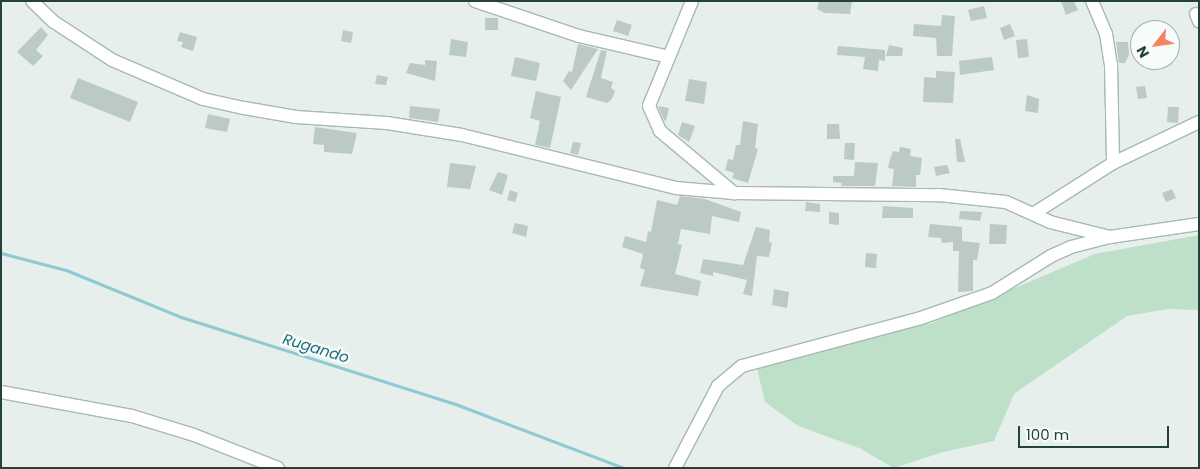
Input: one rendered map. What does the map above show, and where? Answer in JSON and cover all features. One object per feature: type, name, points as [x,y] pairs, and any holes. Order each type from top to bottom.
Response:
[{"type":"street","points":[[32,1],[54,22],[112,60],[203,99],[296,117],[387,123],[442,131],[522,148],[647,182],[734,193],[939,195],[1010,203],[1033,214],[1110,237]]},
{"type":"street","points":[[475,1],[579,36],[670,57]]},
{"type":"street","points":[[692,1],[670,57],[652,94],[649,106],[653,120],[677,146],[734,193]]},
{"type":"street","points":[[1092,1],[1106,34],[1111,64],[1114,163]]},
{"type":"street","points":[[1033,214],[1114,163],[1199,122]]},
{"type":"street","points":[[675,468],[718,386],[742,366],[921,318],[992,293],[1051,256],[1110,237],[1199,224]]},
{"type":"street","points":[[1,392],[132,416],[194,435],[278,468]]},
{"type":"green space","points":[[1199,235],[1199,310],[1168,309],[1127,316],[1014,394],[994,441],[943,452],[894,468],[859,448],[798,426],[765,402],[757,369],[829,345],[932,323],[1095,254]]},
{"type":"building","points":[[819,1],[852,1],[850,14],[825,13],[817,9]]},
{"type":"building","points":[[1061,1],[1074,1],[1078,10],[1066,15]]},
{"type":"building","points":[[984,6],[987,18],[971,21],[968,10]]},
{"type":"building","points":[[942,15],[955,16],[952,56],[937,56],[936,38],[913,36],[914,24],[941,26]]},
{"type":"building","points":[[485,18],[498,18],[498,30],[485,30]]},
{"type":"building","points":[[617,20],[632,25],[628,36],[613,31]]},
{"type":"building","points":[[1010,24],[1015,36],[1004,40],[1000,28]]},
{"type":"building","points":[[41,27],[48,35],[36,50],[43,56],[33,66],[17,52]]},
{"type":"building","points":[[343,30],[353,32],[351,43],[341,41]]},
{"type":"building","points":[[180,32],[197,37],[193,51],[181,47],[183,42],[177,41]]},
{"type":"building","points":[[451,39],[468,42],[466,57],[449,55]]},
{"type":"building","points":[[1027,39],[1029,57],[1018,58],[1016,40]]},
{"type":"building","points":[[1116,42],[1128,42],[1129,55],[1125,63],[1119,63]]},
{"type":"building","points":[[578,44],[598,49],[571,90],[563,81],[569,71],[572,72]]},
{"type":"building","points":[[889,45],[903,48],[902,56],[886,56]]},
{"type":"building","points":[[838,46],[885,50],[885,61],[879,60],[878,71],[863,69],[865,57],[837,55]]},
{"type":"building","points":[[601,50],[607,51],[601,78],[613,82],[611,88],[615,91],[612,99],[607,103],[586,97]]},
{"type":"building","points":[[515,57],[540,63],[536,81],[511,76]]},
{"type":"building","points":[[992,57],[994,70],[960,75],[959,61]]},
{"type":"building","points":[[425,60],[437,61],[435,81],[406,73],[410,63],[425,65]]},
{"type":"building","points":[[936,71],[955,72],[953,103],[923,102],[924,77],[936,78]]},
{"type":"building","points":[[377,75],[388,77],[386,85],[375,84]]},
{"type":"building","points":[[78,78],[138,102],[130,122],[70,98]]},
{"type":"building","points":[[689,79],[707,82],[704,104],[685,101]]},
{"type":"building","points":[[1145,86],[1147,98],[1138,99],[1136,87]]},
{"type":"building","points":[[536,91],[561,97],[550,148],[535,145],[540,121],[530,118]]},
{"type":"building","points":[[1027,95],[1039,99],[1038,113],[1025,111]]},
{"type":"building","points":[[410,106],[440,109],[438,122],[409,118]]},
{"type":"building","points":[[658,106],[669,108],[666,121],[664,120]]},
{"type":"building","points":[[1168,107],[1179,107],[1178,123],[1167,122]]},
{"type":"building","points":[[208,114],[230,119],[227,132],[205,128]]},
{"type":"building","points":[[743,121],[758,124],[755,148],[758,149],[748,183],[732,178],[734,173],[725,170],[728,159],[733,160],[736,145],[740,145]]},
{"type":"building","points":[[682,122],[695,126],[689,142],[678,135]]},
{"type":"building","points":[[827,124],[839,124],[840,139],[827,139]]},
{"type":"building","points":[[315,127],[357,133],[352,154],[324,152],[324,145],[313,144]]},
{"type":"building","points":[[955,139],[960,139],[965,162],[957,162]]},
{"type":"building","points":[[573,142],[581,143],[578,155],[570,153]]},
{"type":"building","points":[[845,143],[855,143],[854,160],[844,159]]},
{"type":"building","points":[[900,147],[911,149],[910,156],[922,158],[920,175],[916,175],[916,187],[892,186],[894,169],[888,168],[893,151],[899,152]]},
{"type":"building","points":[[855,162],[878,163],[875,186],[841,186],[842,183],[833,182],[833,176],[854,176]]},
{"type":"building","points":[[450,163],[476,166],[470,189],[447,187]]},
{"type":"building","points":[[947,165],[950,173],[936,176],[934,167]]},
{"type":"building","points":[[498,172],[508,175],[502,195],[489,190]]},
{"type":"building","points":[[1172,189],[1176,198],[1166,202],[1162,193]]},
{"type":"building","points":[[510,190],[518,193],[515,202],[507,200]]},
{"type":"building","points":[[680,196],[705,199],[741,212],[739,222],[712,216],[710,234],[681,229],[678,244],[682,245],[675,274],[701,281],[698,296],[640,286],[645,270],[640,268],[643,254],[622,247],[625,236],[646,242],[648,231],[651,232],[657,200],[677,205]]},
{"type":"building","points":[[806,202],[820,204],[820,212],[805,211]]},
{"type":"building","points":[[883,206],[913,208],[913,218],[882,218]]},
{"type":"building","points":[[960,211],[982,212],[980,221],[959,219]]},
{"type":"building","points":[[829,212],[839,213],[839,225],[829,224]]},
{"type":"building","points":[[515,223],[528,226],[526,237],[512,233]]},
{"type":"building","points":[[930,224],[962,227],[962,241],[980,243],[977,260],[973,260],[973,291],[958,292],[959,251],[953,251],[953,242],[942,243],[941,238],[928,237]]},
{"type":"building","points":[[990,224],[1007,225],[1006,244],[989,244]]},
{"type":"building","points":[[756,227],[770,230],[769,242],[772,243],[769,257],[757,256],[752,296],[743,294],[747,280],[713,272],[713,276],[700,273],[703,259],[743,265]]},
{"type":"building","points":[[866,253],[877,254],[876,268],[865,267]]},
{"type":"building","points":[[774,289],[789,292],[787,308],[772,305]]},
{"type":"waterway","name":"Rugando","points":[[1,253],[66,270],[181,317],[458,405],[624,468]]}]
